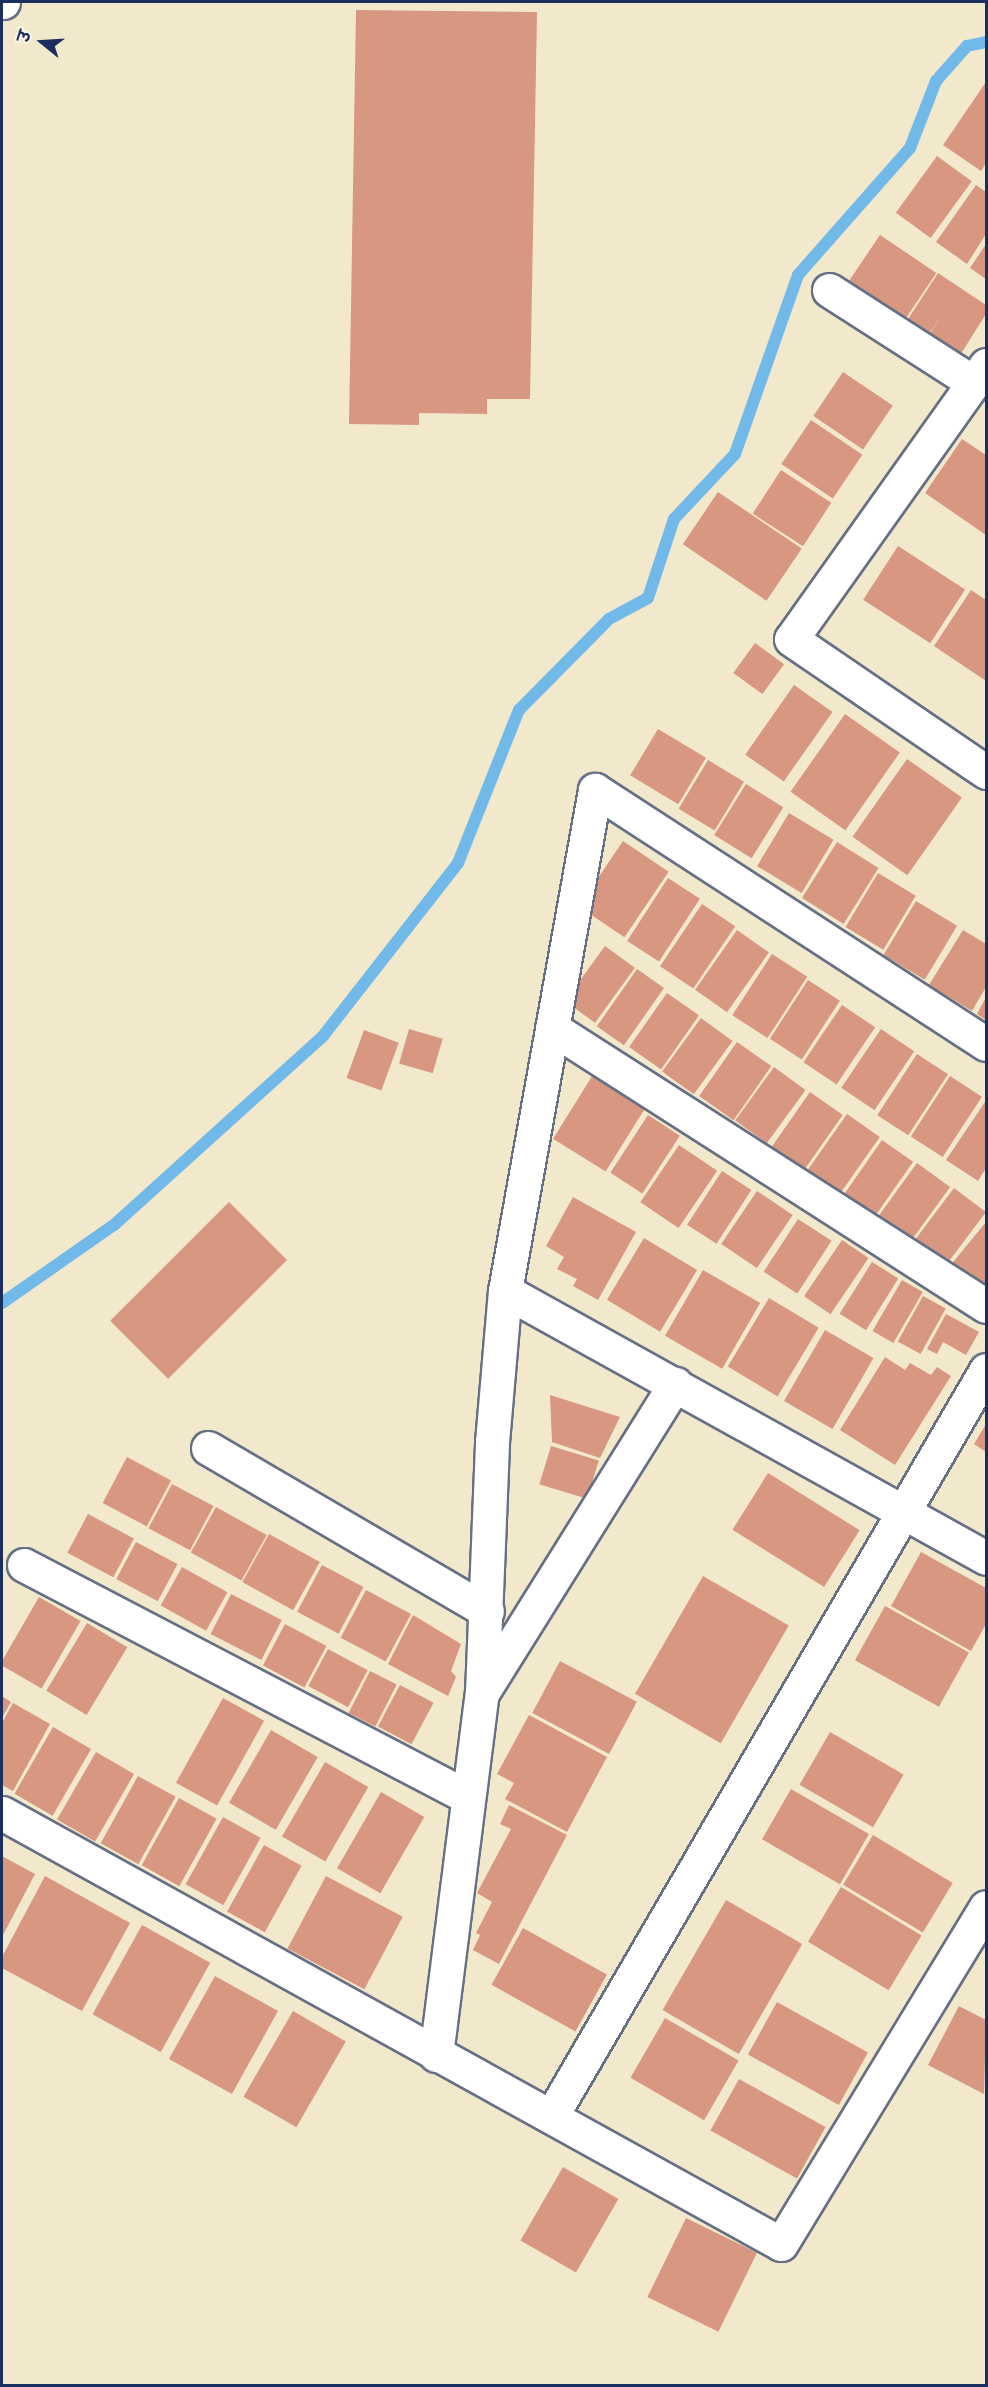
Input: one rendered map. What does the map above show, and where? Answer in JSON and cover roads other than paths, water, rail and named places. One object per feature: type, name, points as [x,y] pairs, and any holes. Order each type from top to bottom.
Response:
[{"type":"street","points":[[829,290],[978,388],[791,639],[987,772]]},
{"type":"street","points":[[436,2055],[466,1796],[482,1693],[492,1442],[506,1290],[595,790],[987,1044]]},
{"type":"street","points":[[552,1028],[987,1306]]},
{"type":"street","points":[[506,1290],[904,1514],[987,1558]]},
{"type":"street","points":[[552,2115],[987,1370]]},
{"type":"street","points":[[482,1693],[675,1384]]},
{"type":"street","points":[[208,1448],[487,1611]]},
{"type":"street","points":[[24,1565],[466,1796]]},
{"type":"street","points":[[2,1813],[436,2055],[552,2115],[781,2244],[987,1907]]},
{"type":"waterway","points":[[2,1303],[114,1225],[323,1036],[458,863],[519,710],[609,619],[648,598],[674,519],[735,454],[798,275],[910,148],[936,81],[967,46],[986,42]]}]
